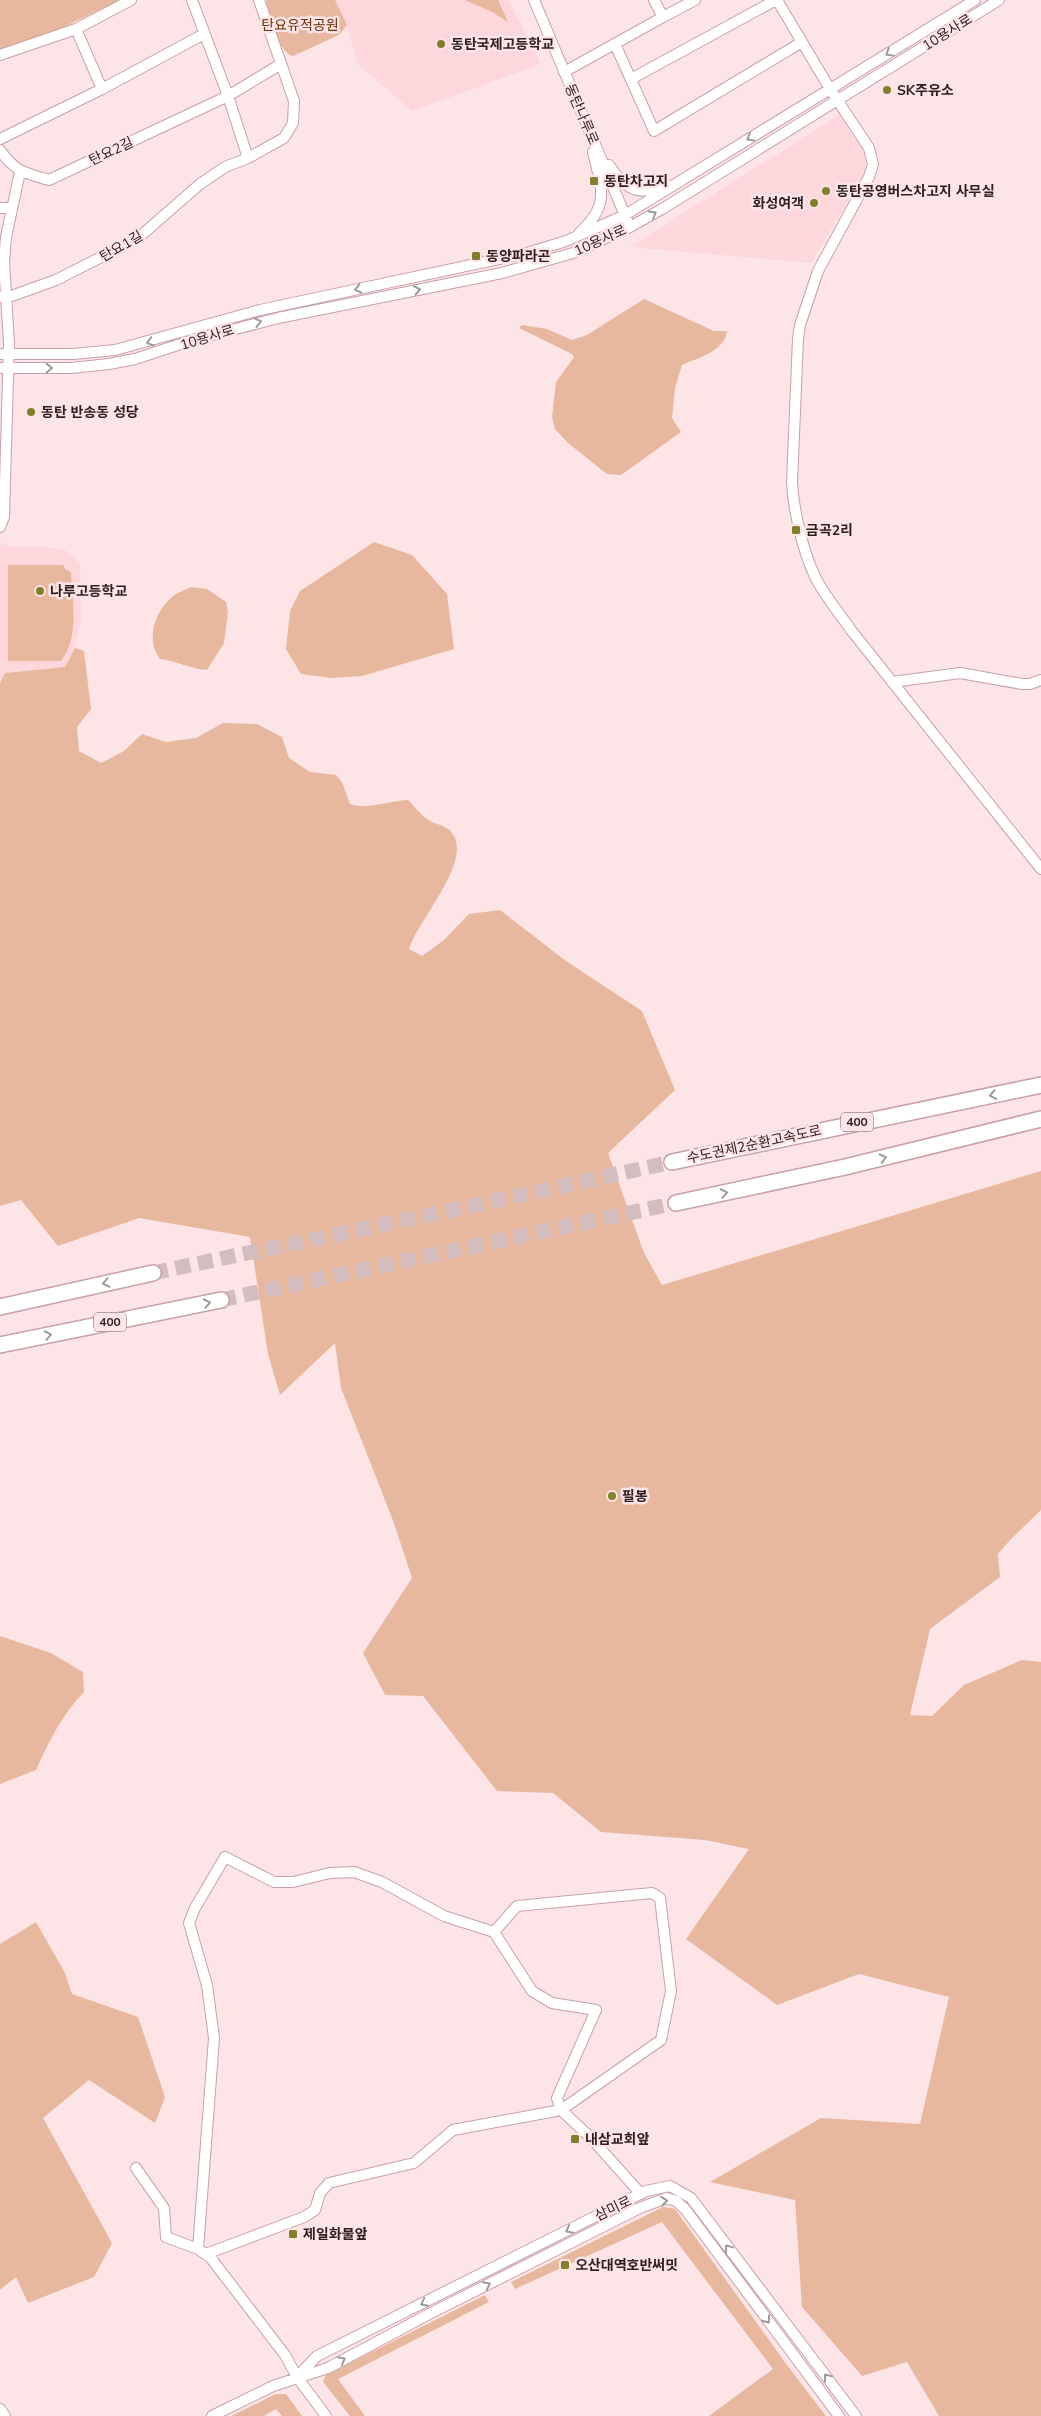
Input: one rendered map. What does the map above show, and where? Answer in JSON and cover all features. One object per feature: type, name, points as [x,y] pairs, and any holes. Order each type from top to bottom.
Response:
[{"type":"highway","name":"수도권제2순환고속도로","points":[[672,1162],[1041,1085]]},
{"type":"highway","points":[[676,1203],[845,1168],[1041,1119]]},
{"type":"highway","points":[[0,1306],[154,1273]]},
{"type":"highway","name":"400","points":[[0,1345],[221,1300]]},
{"type":"street","points":[[0,55],[76,29],[131,0]]},
{"type":"street","points":[[192,0],[228,96],[248,158]]},
{"type":"street","name":"탄요1길","points":[[3,298],[56,280],[137,240],[200,184],[225,167],[248,158],[284,138],[293,123],[294,100],[259,0]]},
{"type":"street","name":"동탄나루로","points":[[534,0],[630,227]]},
{"type":"street","points":[[654,0],[663,17]]},
{"type":"street","points":[[564,72],[694,0]]},
{"type":"street","points":[[630,79],[776,0],[830,89],[872,153],[873,164],[870,177],[818,271],[800,325],[793,494],[806,550],[815,576],[851,630],[1041,869]]},
{"type":"street","name":"10용사로","points":[[4,354],[73,354],[116,350],[260,310],[527,253],[566,241],[625,215],[975,0]]},
{"type":"street","name":"10용사로","points":[[4,368],[91,367],[135,359],[193,340],[278,318],[535,265],[573,252],[630,227],[999,0]]},
{"type":"street","points":[[76,29],[102,89]]},
{"type":"street","points":[[0,139],[102,89],[204,34]]},
{"type":"street","points":[[615,44],[654,132],[802,42]]},
{"type":"street","name":"탄요2길","points":[[19,175],[49,180],[228,96],[281,64]]},
{"type":"street","points":[[588,127],[617,178],[624,185],[640,191],[650,191],[664,185],[710,157],[733,148]]},
{"type":"street","points":[[566,241],[594,218],[602,198],[588,127]]},
{"type":"street","points":[[0,150],[19,175]]},
{"type":"street","points":[[0,162],[19,175]]},
{"type":"street","points":[[0,527],[4,517],[2,262],[19,175]]},
{"type":"street","points":[[0,208],[12,208]]},
{"type":"street","points":[[892,682],[960,672],[1022,684],[1030,684],[1041,680]]},
{"type":"street","points":[[202,2251],[214,2038],[207,1985],[189,1923],[195,1908],[226,1857],[274,1882],[294,1882],[330,1873],[354,1872],[382,1882],[444,1916],[494,1932],[532,1991],[552,2003],[596,2010],[557,2098],[561,2110],[590,2137],[641,2194]]},
{"type":"street","points":[[202,2251],[304,2217],[315,2210],[320,2194],[329,2184],[414,2163],[453,2130],[561,2110],[661,2040],[671,1991],[660,1898],[652,1893],[516,1906],[494,1932]]},
{"type":"street","points":[[136,2168],[164,2208],[166,2237],[202,2251],[285,2355],[297,2377],[326,2416]]},
{"type":"street","name":"삼미로","points":[[297,2377],[317,2356],[641,2194],[659,2187],[670,2186],[691,2198],[856,2416]]},
{"type":"street","name":"삼미로","points":[[212,2416],[297,2377],[318,2373],[575,2240],[667,2198],[676,2200],[684,2209],[839,2416]]},
{"type":"street","points":[[0,2409],[5,2416]]},
{"type":"shaded area","name":"동탄국제고등학교","points":[[335,0],[509,0],[541,64],[412,111],[357,63],[347,25]]},
{"type":"shaded area","points":[[839,115],[865,154],[865,173],[811,263],[630,247]]},
{"type":"shaded area","name":"나루고등학교","points":[[0,543],[12,547],[47,547],[65,550],[80,563],[81,619],[75,648],[65,667],[5,673],[0,683]]},
{"type":"green space","points":[[0,0],[120,0],[45,36],[0,52]]},
{"type":"green space","name":"탄요유적공원","points":[[266,0],[335,0],[347,25],[339,35],[293,56],[283,48],[279,41],[272,24]]},
{"type":"green space","points":[[465,0],[498,0],[508,22],[492,12]]},
{"type":"green space","points":[[644,299],[714,331],[727,331],[725,338],[716,349],[682,365],[675,388],[672,418],[681,432],[621,475],[607,474],[568,443],[555,429],[552,417],[556,382],[574,357],[572,354],[519,328],[522,325],[547,329],[572,340],[587,335]]},
{"type":"green space","points":[[374,542],[412,555],[447,594],[454,649],[362,676],[331,678],[301,674],[286,649],[290,611],[300,591]]},
{"type":"green space","name":"나루고등학교","points":[[8,565],[63,565],[66,570],[71,572],[73,630],[71,641],[61,661],[8,661]]},
{"type":"green space","points":[[191,587],[207,589],[226,602],[228,612],[224,643],[207,670],[160,659],[153,643],[154,626],[161,609],[177,593]]},
{"type":"green space","points":[[75,648],[84,651],[91,709],[77,727],[79,751],[101,763],[124,751],[142,734],[166,742],[196,738],[223,723],[257,724],[282,737],[289,758],[310,772],[336,775],[342,782],[350,804],[371,806],[408,800],[427,819],[450,830],[455,838],[457,850],[454,864],[440,894],[414,937],[409,949],[422,956],[444,940],[469,914],[500,910],[566,961],[642,1011],[675,1090],[608,1153],[644,1253],[662,1285],[1041,1171],[1041,1510],[998,1554],[1000,1577],[930,1629],[910,1715],[932,1716],[964,1685],[1022,1660],[1041,1662],[1041,2416],[939,2416],[907,2362],[862,2376],[802,2307],[795,2200],[710,2182],[821,2118],[920,2124],[949,1997],[859,1974],[777,2005],[686,1939],[749,1849],[705,1840],[601,1832],[553,1793],[497,1791],[423,1696],[385,1695],[363,1653],[412,1578],[394,1523],[341,1388],[335,1343],[280,1395],[268,1354],[250,1237],[139,1218],[58,1246],[21,1200],[0,1206],[0,683],[5,673],[65,667]]},
{"type":"green space","points":[[0,1636],[51,1653],[83,1672],[84,1692],[69,1710],[57,1729],[36,1770],[0,1784]]},
{"type":"green space","points":[[36,1922],[65,1973],[72,1994],[138,2017],[165,2097],[155,2123],[89,2080],[43,2118],[112,2243],[94,2277],[28,2303],[16,2277],[0,2290],[0,1944]]},
{"type":"green space","points":[[663,2207],[675,2209],[784,2361],[826,2416],[709,2416],[773,2369],[662,2222],[515,2289],[511,2282]]},
{"type":"green space","points":[[485,2295],[489,2302],[338,2379],[365,2416],[350,2416],[323,2382],[326,2375]]},
{"type":"green space","points":[[276,2394],[286,2394],[302,2416],[282,2416],[276,2409],[264,2416],[231,2416]]},
{"type":"tunnel","points":[[153,1273],[672,1162]]},
{"type":"tunnel","points":[[221,1300],[676,1203]]},
{"type":"place","name":"동탄국제고등학교","points":[[441,44]]},
{"type":"place","name":"SK주유소","points":[[887,90]]},
{"type":"place","name":"동탄차고지","points":[[594,181]]},
{"type":"place","name":"동탄공영버스차고지 사무실","points":[[826,191]]},
{"type":"place","name":"화성여객","points":[[814,203]]},
{"type":"place","name":"동양파라곤","points":[[476,256]]},
{"type":"place","name":"동탄 반송동 성당","points":[[31,412]]},
{"type":"place","name":"금곡2리","points":[[796,530]]},
{"type":"place","name":"나루고등학교","points":[[40,591]]},
{"type":"place","name":"필봉","points":[[612,1496]]},
{"type":"place","name":"내삼교회앞","points":[[575,2139]]},
{"type":"place","name":"제일화물앞","points":[[293,2234]]},
{"type":"place","name":"오산대역호반써밋","points":[[565,2265]]}]
